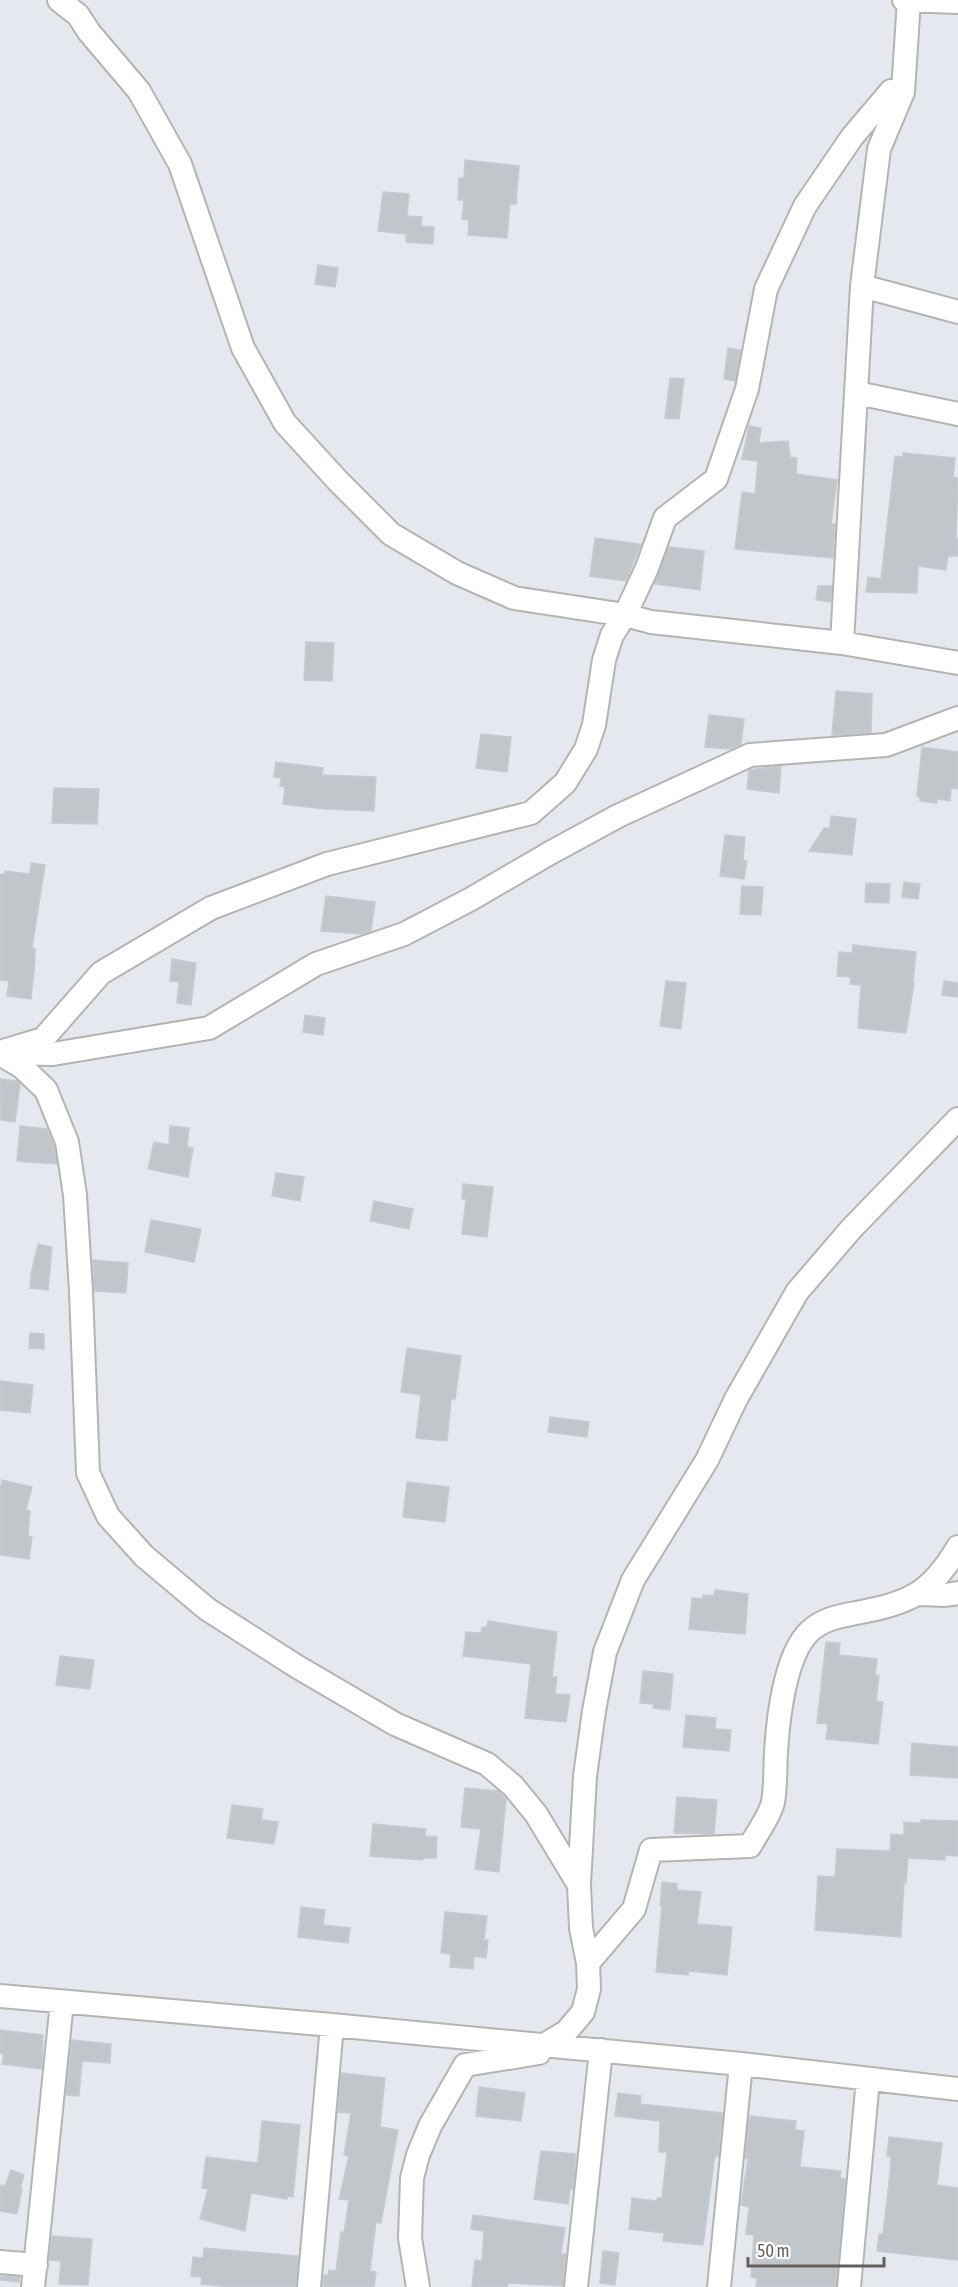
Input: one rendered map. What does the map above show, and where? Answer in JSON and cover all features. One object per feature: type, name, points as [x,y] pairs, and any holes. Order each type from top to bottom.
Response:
[{"type":"street","points":[[59,0],[78,15],[89,32],[139,91],[180,164],[243,348],[285,423],[338,481],[392,534],[457,573],[514,598],[625,615],[651,622],[842,643],[958,663]]},
{"type":"street","points":[[904,0],[958,2]]},
{"type":"street","points":[[842,643],[862,286],[879,149],[903,92],[909,0]]},
{"type":"street","points":[[0,1053],[43,1039],[101,973],[211,908],[327,864],[531,813],[565,783],[586,748],[594,725],[604,660],[612,635],[625,615],[648,568],[665,518],[716,479],[747,389],[766,289],[805,206],[852,137],[891,91],[903,92]]},
{"type":"street","points":[[862,286],[958,312]]},
{"type":"street","points":[[857,393],[958,414]]},
{"type":"street","points":[[0,1053],[53,1054],[209,1028],[316,964],[404,934],[471,900],[618,816],[750,755],[886,745],[958,718]]},
{"type":"street","points":[[0,1053],[22,1067],[46,1090],[67,1142],[75,1195],[80,1270],[88,1473],[108,1516],[144,1556],[207,1609],[395,1725],[487,1764],[513,1786],[536,1814],[579,1885]]},
{"type":"street","points":[[544,2045],[566,2032],[583,2012],[589,1989],[588,1963],[581,1928],[579,1885],[585,1776],[605,1652],[633,1580],[707,1460],[736,1399],[797,1292],[852,1228],[958,1119]]},
{"type":"street","points":[[920,1594],[958,1547]]},
{"type":"street","points":[[588,1963],[634,1909],[651,1850],[750,1846],[773,1803],[776,1747],[785,1687],[796,1648],[810,1630],[832,1618],[887,1607],[920,1594],[958,1593]]},
{"type":"street","points":[[0,1996],[601,2050],[958,2089]]},
{"type":"street","points":[[0,2262],[34,2276],[62,2002]]},
{"type":"street","points":[[309,2287],[332,2025]]},
{"type":"street","points":[[418,2287],[410,2238],[412,2178],[418,2155],[430,2126],[465,2065],[570,2048]]},
{"type":"street","points":[[576,2287],[601,2050]]},
{"type":"street","points":[[719,2287],[741,2064]]},
{"type":"street","points":[[849,2287],[868,2079]]},
{"type":"building","points":[[465,160],[519,166],[516,204],[510,204],[507,238],[468,235],[469,220],[462,219],[464,200],[458,200],[459,178],[464,178]]},
{"type":"building","points":[[383,192],[409,194],[407,216],[422,217],[421,226],[434,227],[433,244],[406,242],[406,234],[378,231]]},
{"type":"building","points":[[318,265],[338,268],[335,287],[315,284]]},
{"type":"building","points":[[728,348],[741,350],[735,381],[724,379]]},
{"type":"building","points":[[670,378],[684,379],[679,419],[665,418]]},
{"type":"building","points":[[749,426],[761,428],[759,443],[788,441],[790,457],[797,458],[796,474],[837,480],[831,524],[835,524],[833,558],[735,549],[742,492],[755,494],[758,461],[742,459]]},
{"type":"building","points":[[903,453],[955,458],[953,477],[958,478],[956,539],[958,539],[958,556],[948,556],[946,570],[918,566],[917,593],[866,592],[868,577],[881,579],[895,456],[903,457]]},
{"type":"building","points":[[595,538],[641,544],[626,581],[590,576]]},
{"type":"building","points":[[669,547],[704,551],[700,590],[654,584]]},
{"type":"building","points":[[818,586],[832,586],[831,602],[816,600]]},
{"type":"building","points":[[306,642],[334,643],[332,681],[304,680]]},
{"type":"building","points":[[836,691],[872,694],[871,733],[832,735]]},
{"type":"building","points":[[709,715],[744,719],[741,744],[730,749],[705,747]]},
{"type":"building","points":[[481,734],[511,737],[507,772],[476,768]]},
{"type":"building","points":[[922,747],[958,752],[958,789],[951,788],[950,801],[937,799],[937,803],[920,801],[920,797],[917,796]]},
{"type":"building","points":[[276,762],[323,768],[322,775],[376,777],[374,811],[283,804],[285,787],[280,786],[281,778],[274,777]]},
{"type":"building","points":[[781,766],[779,793],[747,789],[749,770]]},
{"type":"building","points":[[54,788],[99,789],[97,824],[52,823]]},
{"type":"building","points":[[831,816],[856,819],[852,855],[809,851],[824,828],[830,828]]},
{"type":"building","points":[[725,835],[745,837],[743,860],[747,861],[744,879],[720,876]]},
{"type":"building","points":[[31,863],[45,865],[32,948],[35,949],[35,960],[31,999],[7,996],[9,981],[0,980],[0,874],[4,875],[5,871],[30,874]]},
{"type":"building","points":[[904,882],[920,884],[918,899],[902,897]]},
{"type":"building","points":[[866,883],[890,884],[889,903],[865,902]]},
{"type":"building","points":[[742,886],[763,887],[761,915],[740,914]]},
{"type":"building","points":[[326,896],[375,902],[371,931],[362,934],[321,931]]},
{"type":"building","points":[[853,945],[916,952],[914,983],[906,1033],[858,1028],[861,985],[850,984],[851,977],[837,976],[839,952],[852,953]]},
{"type":"building","points":[[172,959],[196,963],[191,1005],[177,1003],[179,982],[170,981]]},
{"type":"building","points":[[666,981],[686,983],[681,1029],[660,1026]]},
{"type":"building","points":[[944,981],[958,983],[958,997],[942,995]]},
{"type":"building","points":[[305,1015],[325,1018],[323,1035],[303,1032]]},
{"type":"building","points":[[0,1079],[18,1081],[20,1084],[15,1122],[1,1120]]},
{"type":"building","points":[[20,1126],[47,1129],[54,1146],[57,1164],[17,1161]]},
{"type":"building","points":[[170,1126],[189,1128],[187,1147],[193,1148],[188,1177],[148,1169],[154,1142],[169,1145]]},
{"type":"building","points":[[276,1173],[304,1177],[300,1201],[272,1196]]},
{"type":"building","points":[[463,1184],[493,1187],[487,1237],[462,1234],[466,1199],[462,1199]]},
{"type":"building","points":[[374,1201],[413,1209],[409,1229],[370,1221]]},
{"type":"building","points":[[151,1220],[201,1229],[194,1262],[145,1252]]},
{"type":"building","points":[[38,1244],[52,1247],[48,1290],[30,1288]]},
{"type":"building","points":[[93,1260],[128,1263],[126,1293],[94,1291]]},
{"type":"building","points":[[30,1333],[44,1334],[44,1349],[29,1348]]},
{"type":"building","points":[[407,1348],[461,1356],[455,1399],[451,1399],[447,1441],[416,1438],[421,1395],[401,1392]]},
{"type":"building","points":[[0,1381],[33,1385],[30,1413],[0,1410]]},
{"type":"building","points":[[550,1417],[589,1422],[587,1437],[548,1432]]},
{"type":"building","points":[[2,1480],[32,1487],[26,1510],[30,1511],[28,1536],[32,1537],[29,1559],[0,1555]]},
{"type":"building","points":[[407,1482],[449,1487],[445,1522],[403,1517]]},
{"type":"building","points":[[715,1590],[748,1594],[745,1634],[689,1629],[692,1598],[703,1599],[703,1595],[714,1596]]},
{"type":"building","points":[[488,1621],[557,1632],[552,1677],[557,1677],[555,1694],[570,1695],[566,1722],[525,1718],[531,1664],[463,1656],[466,1632],[481,1633],[482,1627],[487,1627]]},
{"type":"building","points":[[826,1642],[840,1643],[839,1655],[877,1659],[875,1675],[879,1676],[876,1701],[883,1702],[878,1744],[826,1739],[828,1724],[817,1723]]},
{"type":"building","points":[[60,1656],[94,1660],[90,1689],[56,1685]]},
{"type":"building","points":[[643,1671],[673,1674],[670,1710],[653,1708],[654,1704],[640,1703]]},
{"type":"building","points":[[686,1715],[716,1718],[715,1729],[731,1730],[729,1751],[683,1747]]},
{"type":"building","points":[[912,1743],[958,1747],[958,1778],[910,1775]]},
{"type":"building","points":[[465,1788],[498,1791],[506,1799],[499,1872],[475,1869],[481,1829],[461,1827]]},
{"type":"building","points":[[677,1797],[717,1800],[714,1834],[674,1833]]},
{"type":"building","points":[[232,1805],[263,1809],[261,1820],[278,1822],[274,1844],[227,1838]]},
{"type":"building","points":[[921,1820],[958,1821],[958,1856],[945,1855],[945,1860],[908,1858],[906,1883],[904,1882],[901,1937],[815,1930],[818,1876],[835,1877],[837,1849],[890,1851],[891,1834],[904,1835],[904,1822],[921,1823]]},
{"type":"building","points":[[373,1824],[426,1829],[425,1836],[437,1837],[436,1858],[423,1858],[423,1860],[370,1856]]},
{"type":"building","points":[[662,1882],[677,1884],[677,1890],[701,1892],[697,1924],[732,1927],[727,1975],[689,1971],[688,1975],[656,1972]]},
{"type":"building","points":[[301,1907],[325,1910],[323,1925],[350,1928],[348,1943],[298,1937]]},
{"type":"building","points":[[445,1912],[487,1916],[484,1940],[488,1940],[486,1958],[474,1956],[473,1969],[450,1967],[451,1954],[441,1953]]},
{"type":"building","points":[[0,2030],[43,2035],[42,2069],[2,2064],[4,2054],[0,2053]]},
{"type":"building","points":[[72,2040],[111,2044],[110,2063],[82,2061],[79,2096],[66,2095]]},
{"type":"building","points":[[341,2073],[385,2078],[380,2127],[398,2130],[381,2223],[376,2222],[370,2271],[376,2272],[374,2287],[323,2287],[324,2275],[328,2275],[329,2270],[336,2271],[341,2232],[344,2233],[349,2200],[339,2199],[349,2156],[344,2155],[351,2113],[338,2112]]},
{"type":"building","points":[[479,2087],[525,2093],[521,2121],[476,2116]]},
{"type":"building","points":[[618,2093],[641,2096],[640,2104],[723,2113],[703,2245],[663,2241],[664,2233],[629,2229],[632,2198],[657,2201],[657,2198],[662,2198],[667,2152],[659,2152],[660,2121],[615,2116]]},
{"type":"building","points":[[749,2116],[796,2121],[795,2130],[804,2131],[800,2167],[841,2171],[840,2178],[845,2179],[836,2287],[756,2287],[757,2278],[751,2277],[754,2235],[746,2234],[749,2207],[741,2205],[748,2159],[745,2158]]},
{"type":"building","points":[[262,2121],[300,2125],[293,2197],[287,2196],[287,2199],[251,2193],[245,2231],[200,2219],[208,2189],[202,2188],[206,2157],[258,2163]]},
{"type":"building","points":[[889,2137],[942,2143],[937,2185],[958,2188],[958,2260],[877,2251],[879,2234],[883,2234],[890,2174],[891,2156],[887,2156]]},
{"type":"building","points":[[541,2151],[576,2154],[573,2189],[570,2189],[568,2204],[534,2199]]},
{"type":"building","points":[[11,2170],[24,2175],[17,2214],[0,2211],[0,2185],[5,2186]]},
{"type":"building","points":[[473,2215],[565,2228],[561,2254],[566,2254],[563,2286],[508,2283],[507,2287],[472,2287],[475,2260],[482,2261],[484,2231],[471,2229]]},
{"type":"building","points":[[52,2236],[92,2239],[88,2285],[59,2284],[61,2261],[49,2260]]},
{"type":"building","points":[[204,2248],[298,2256],[296,2287],[232,2287],[201,2284],[202,2277],[191,2276],[193,2257],[203,2258]]},
{"type":"building","points":[[603,2251],[619,2253],[615,2285],[600,2283]]},
{"type":"building","points":[[0,2276],[20,2277],[19,2282],[0,2280]]}]
